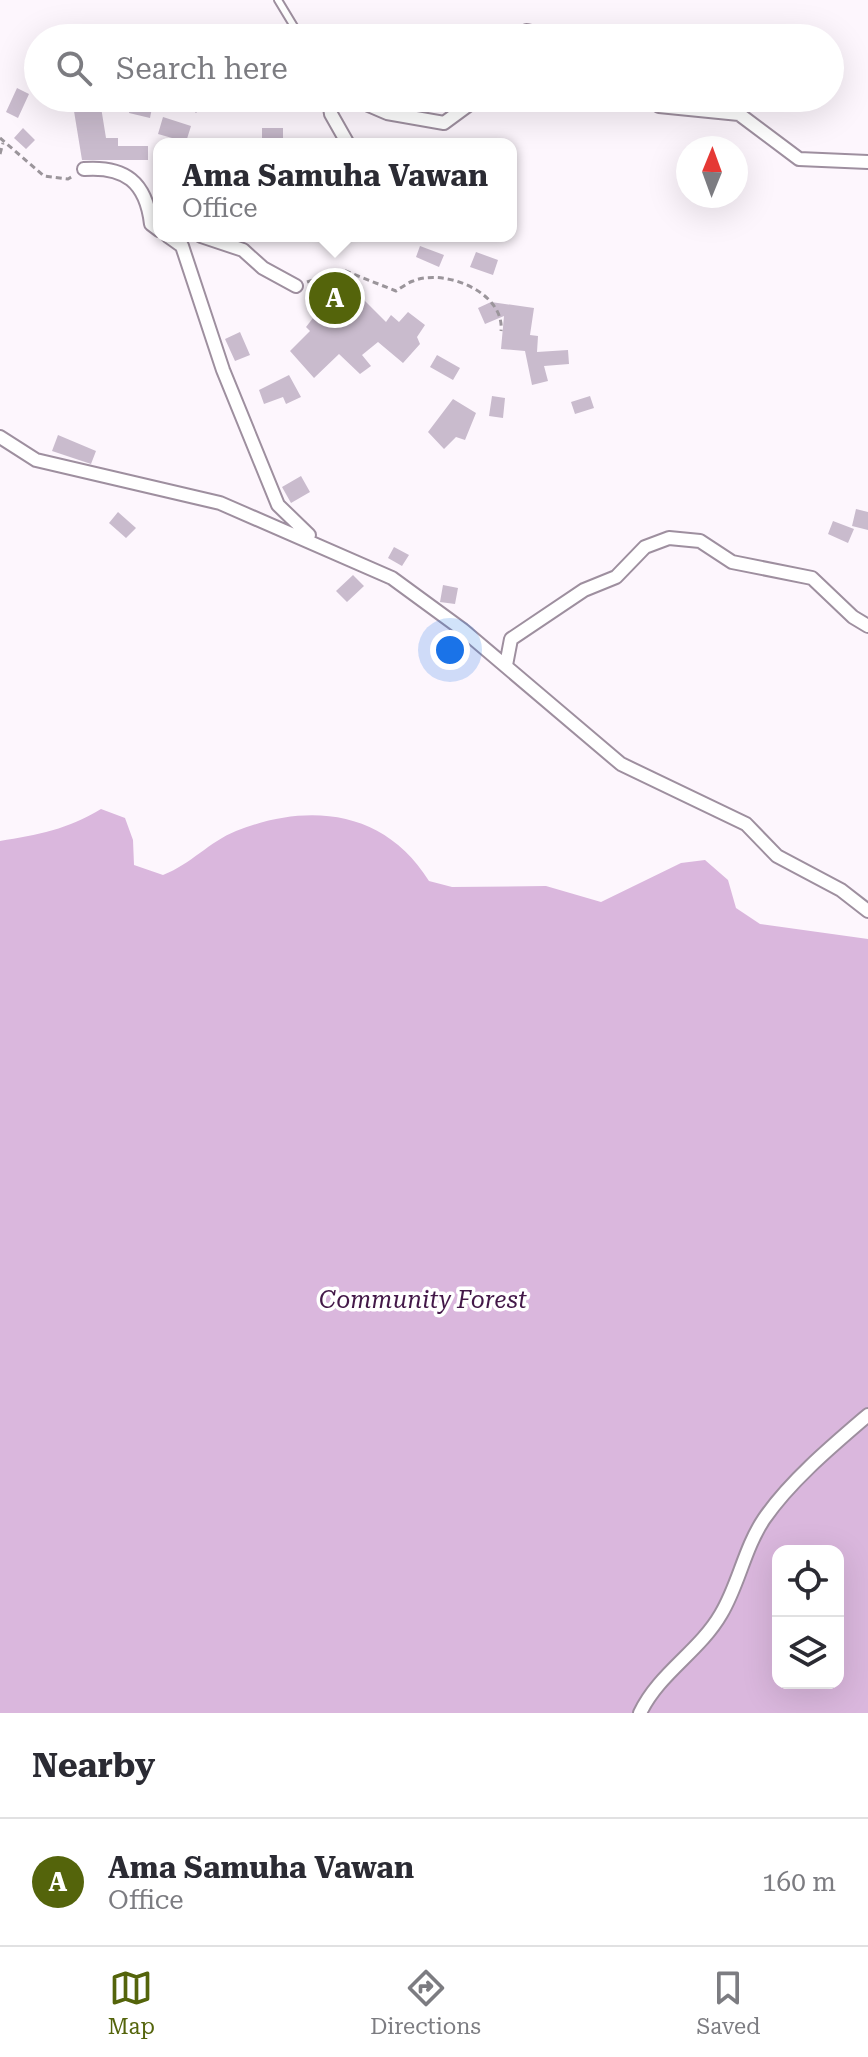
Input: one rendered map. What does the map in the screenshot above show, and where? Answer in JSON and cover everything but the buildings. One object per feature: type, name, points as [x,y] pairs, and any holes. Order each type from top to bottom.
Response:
[{"type":"street","points":[[331,112],[345,138]]},
{"type":"street","points":[[385,112],[444,123],[459,112]]},
{"type":"street","points":[[719,112],[739,114],[799,159],[868,162]]},
{"type":"street","points":[[84,169],[109,167],[126,175],[153,203]]},
{"type":"street","points":[[148,199],[153,226]]},
{"type":"street","points":[[176,242],[182,246],[223,370],[278,505],[317,544]]},
{"type":"street","points":[[219,242],[243,250],[263,268],[296,286]]},
{"type":"street","points":[[0,437],[36,460],[220,503],[392,578],[506,665],[621,764],[746,824],[777,856],[841,890],[868,911]]},
{"type":"street","points":[[506,665],[511,639],[584,590],[616,577],[645,547],[669,538],[700,541],[732,562],[812,578],[868,626]]},
{"type":"street","points":[[640,1713],[659,1681],[705,1637],[722,1614],[763,1520],[801,1478],[868,1415]]},
{"type":"lane","points":[[278,0],[293,24]]},
{"type":"path","points":[[0,154],[2,140]]},
{"type":"path","points":[[2,140],[44,176],[68,179],[84,169]]},
{"type":"path","points":[[296,286],[343,270],[396,291],[414,280],[462,283],[480,291],[489,300],[496,311],[501,331]]},
{"type":"green space","name":"Community Forest","points":[[101,809],[125,818],[133,840],[134,865],[163,875],[217,841],[263,822],[318,815],[343,818],[368,826],[391,839],[411,857],[429,881],[452,887],[546,886],[601,902],[681,863],[705,860],[728,880],[736,908],[760,924],[868,939],[868,1713],[0,1713],[0,841],[77,822]]},
{"type":"place","name":"Ama Samuha Vawan","points":[[335,298]]}]
